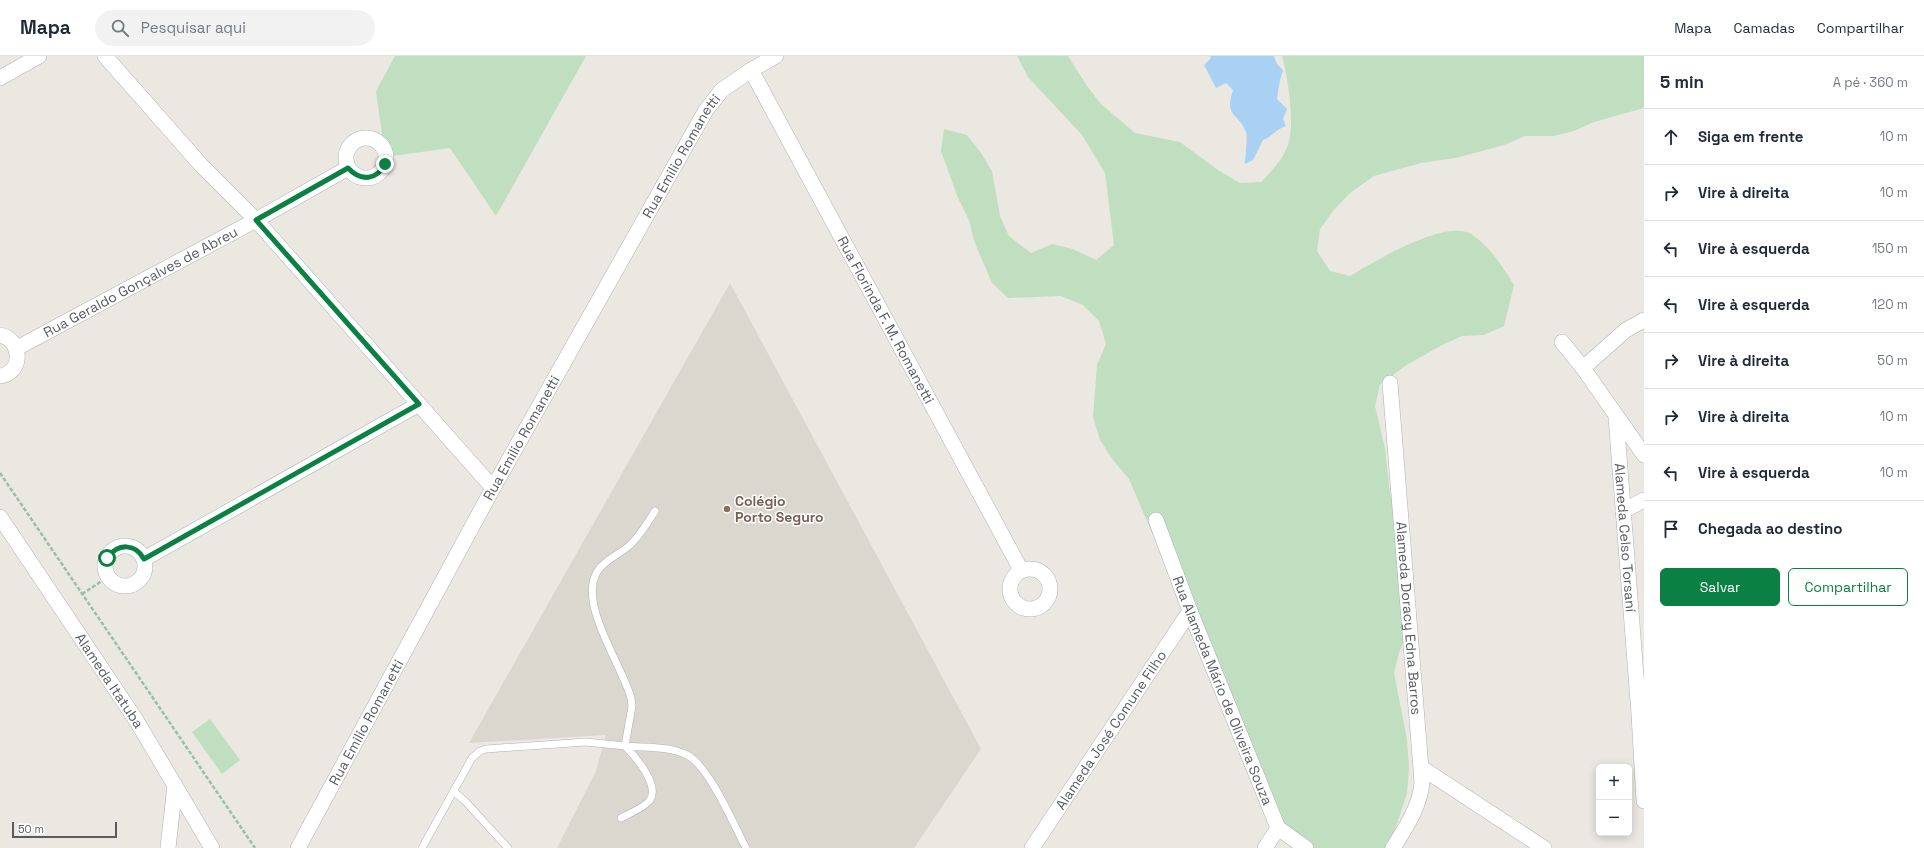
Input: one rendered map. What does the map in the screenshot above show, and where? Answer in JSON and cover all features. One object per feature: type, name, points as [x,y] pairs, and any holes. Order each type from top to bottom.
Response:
[{"type":"street","points":[[0,78],[39,56]]},
{"type":"street","points":[[105,56],[201,165],[256,220],[493,488]]},
{"type":"street","name":"Rua Emilio Romanetti","points":[[299,848],[493,488],[706,110],[722,90],[751,70],[776,56]]},
{"type":"street","name":"Rua Florinda F. M. Romanetti","points":[[751,70],[1021,570]]},
{"type":"street","name":"Rua Geraldo Gonçalves de Abreu","points":[[17,348],[256,220],[348,168]]},
{"type":"street","points":[[1583,368],[1626,330],[1644,320]]},
{"type":"street","points":[[0,336],[8,338],[17,348],[17,361],[14,367],[9,372],[0,376]]},
{"type":"street","points":[[1562,342],[1583,368],[1644,455]]},
{"type":"street","name":"Alameda Doracy Edna Barros","points":[[1390,382],[1418,743],[1422,768],[1422,794],[1417,808],[1393,848]]},
{"type":"street","points":[[144,559],[419,404]]},
{"type":"street","name":"Alameda Celso Torsaní","points":[[1616,417],[1623,511],[1639,657],[1644,801]]},
{"type":"street","points":[[1623,511],[1644,500]]},
{"type":"street","name":"Alameda Itatuba","points":[[0,517],[136,720],[212,848]]},
{"type":"street","name":"Rua Alameda Mário de Oliveira Souza","points":[[1156,520],[1190,611],[1278,828]]},
{"type":"street","points":[[123,546],[136,549],[144,559],[145,572],[137,583],[125,587],[118,585],[108,577],[105,571],[107,558],[116,548],[123,546]]},
{"type":"street","name":"Alameda José Comune Filho","points":[[1032,848],[1190,611]]},
{"type":"street","points":[[1422,768],[1544,848]]},
{"type":"street","points":[[168,848],[175,785]]},
{"type":"street","points":[[1265,848],[1278,828],[1306,848]]},
{"type":"lane","points":[[625,746],[632,706],[631,698],[598,620],[591,589],[597,572],[604,564],[632,544],[655,511]]},
{"type":"lane","points":[[423,848],[472,758],[480,750],[486,748],[586,742],[678,752],[697,762],[714,788],[746,848]]},
{"type":"lane","points":[[621,818],[645,805],[652,798],[653,791],[653,786],[638,760],[625,746]]},
{"type":"lane","points":[[454,792],[465,801],[508,848]]},
{"type":"path","points":[[0,473],[255,848]]},
{"type":"path","points":[[82,594],[108,577]]},
{"type":"shaded area","name":"Colégio Porto Seguro","points":[[730,283],[981,749],[914,848],[557,848],[596,771],[606,735],[469,743]]},
{"type":"green space","points":[[395,56],[586,56],[496,216],[450,148],[385,157],[376,91]]},
{"type":"green space","points":[[1017,56],[1068,56],[1087,86],[1101,104],[1135,133],[1180,142],[1218,170],[1240,183],[1261,182],[1276,166],[1287,148],[1290,139],[1291,115],[1289,89],[1282,56],[1644,56],[1644,108],[1594,122],[1574,131],[1553,136],[1525,136],[1504,145],[1456,158],[1421,163],[1374,176],[1350,193],[1333,211],[1320,229],[1317,251],[1330,271],[1350,276],[1375,261],[1409,244],[1444,232],[1459,231],[1471,234],[1484,244],[1495,257],[1514,285],[1504,326],[1484,335],[1462,336],[1442,345],[1405,366],[1380,385],[1375,406],[1385,448],[1390,493],[1395,514],[1408,631],[1399,653],[1394,673],[1407,739],[1409,768],[1407,794],[1392,838],[1385,848],[1301,848],[1275,813],[1240,739],[1129,479],[1113,460],[1100,440],[1093,417],[1097,365],[1106,344],[1099,321],[1083,305],[1061,296],[1008,298],[992,283],[974,241],[969,220],[958,198],[941,151],[944,129],[967,135],[981,153],[992,171],[1000,216],[1009,236],[1031,253],[1052,244],[1073,249],[1096,260],[1114,245],[1105,173],[1082,135],[1028,77]]},
{"type":"green space","points":[[210,719],[240,760],[222,774],[192,732]]},
{"type":"water","points":[[1210,56],[1274,56],[1277,64],[1283,70],[1277,99],[1287,109],[1283,119],[1286,126],[1263,140],[1253,160],[1245,164],[1247,135],[1243,126],[1231,110],[1230,106],[1233,90],[1226,83],[1216,88],[1204,65],[1211,58]]},
{"type":"place","name":"Colégio Porto Seguro","points":[[727,509]]},
{"type":"route","points":[[107,558],[116,548],[129,546],[141,553],[144,559],[419,404],[256,220],[348,168],[358,177],[365,178],[378,174],[385,164]]}]
